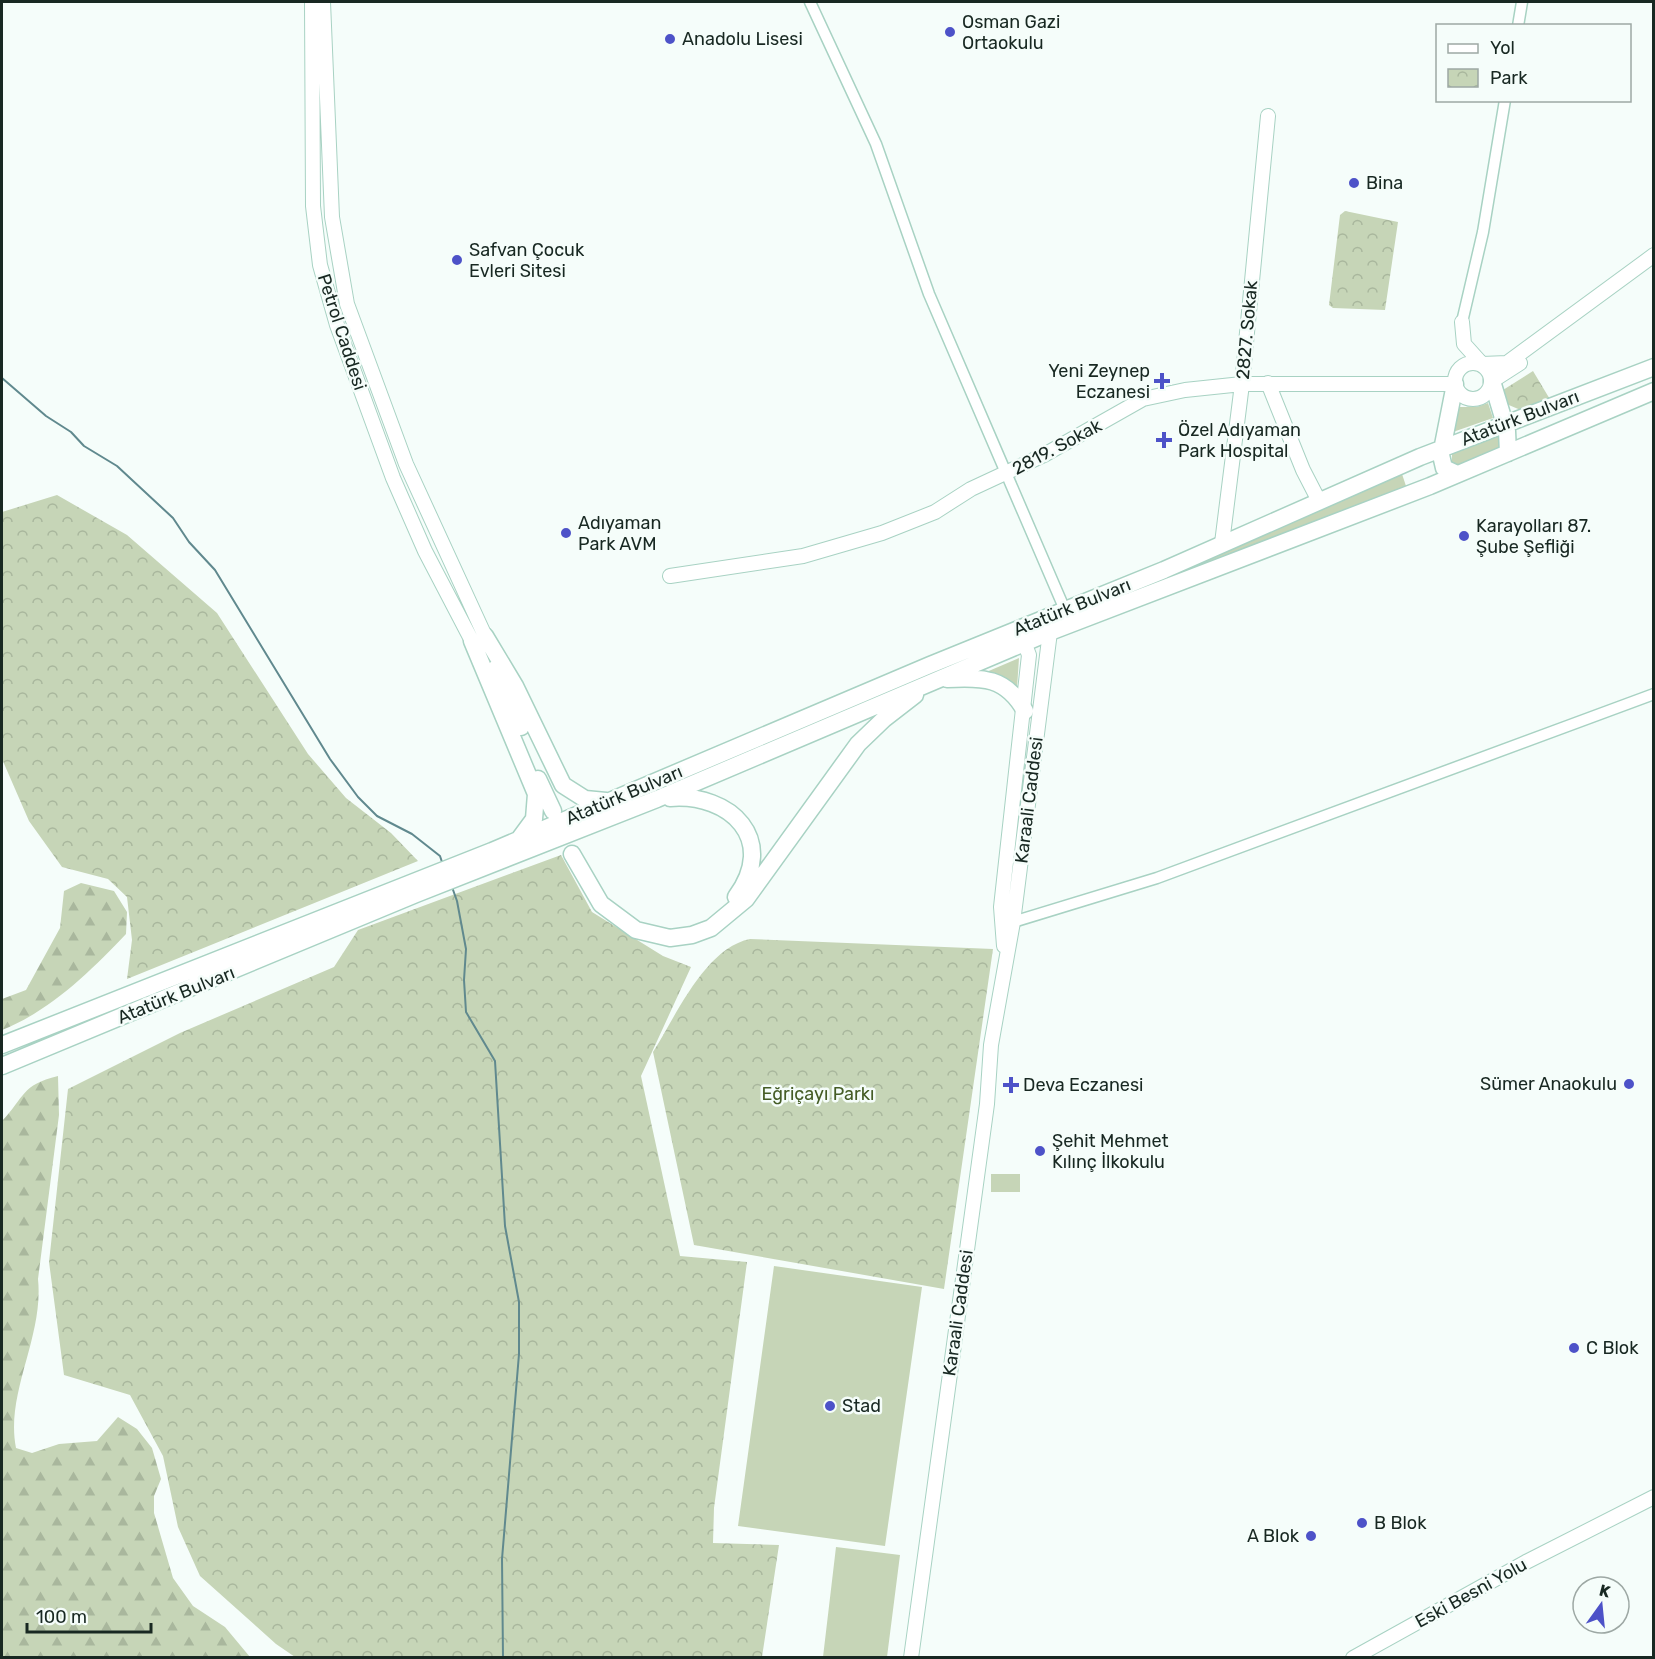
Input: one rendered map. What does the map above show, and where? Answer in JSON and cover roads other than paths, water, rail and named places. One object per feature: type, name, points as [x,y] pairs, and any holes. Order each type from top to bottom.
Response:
[{"type":"highway","name":"Atatürk Bulvarı","points":[[495,857],[519,839],[1065,610],[1443,448],[1653,366]]},
{"type":"highway","points":[[1455,381],[1441,462],[1444,468],[1457,474]]},
{"type":"highway","points":[[1492,381],[1509,438],[1508,453]]},
{"type":"highway","name":"Atatürk Bulvarı","points":[[495,857],[657,799],[1024,642],[1457,474],[1649,394]]},
{"type":"highway","points":[[478,638],[515,686],[563,785],[585,799],[613,800]]},
{"type":"highway","points":[[478,638],[556,809]]},
{"type":"highway","points":[[478,638],[536,794],[534,819],[519,839]]},
{"type":"highway","points":[[657,799],[691,796],[713,802],[734,814],[748,834],[752,861],[749,874],[736,897],[708,921],[670,929],[633,920],[603,896],[575,852],[602,904],[636,930],[670,938],[692,935],[711,928],[746,899],[862,740],[893,711],[936,680],[973,678],[999,684],[1013,692],[1025,711]]},
{"type":"highway","points":[[414,888],[495,857]]},
{"type":"highway","name":"Atatürk Bulvarı","points":[[2,1045],[414,888]]},
{"type":"highway","name":"Atatürk Bulvarı","points":[[2,1066],[414,888]]},
{"type":"main road","name":"Petrol Caddesi","points":[[312,2],[313,206],[320,265],[337,326],[393,478],[425,551],[478,638]]},
{"type":"main road","points":[[323,2],[332,217],[347,304],[406,464],[478,638]]},
{"type":"main road","name":"2827. Sokak","points":[[1222,543],[1242,384],[1268,116]]},
{"type":"main road","points":[[1455,381],[1458,371],[1468,363],[1497,365],[1509,362],[1653,255]]},
{"type":"main road","points":[[1462,322],[1455,381],[1462,395],[1475,399],[1487,393],[1492,381],[1653,265]]},
{"type":"main road","points":[[1462,322],[1464,344],[1489,371],[1492,381]]},
{"type":"main road","name":"2819. Sokak","points":[[670,576],[803,556],[842,546],[935,512],[971,489],[1007,473],[1143,399],[1185,390],[1242,384],[1455,381]]},
{"type":"main road","points":[[1268,383],[1302,470],[1319,501]]},
{"type":"main road","name":"Karaali Caddesi","points":[[911,1658],[987,1104],[991,1045],[1013,922],[1050,632]]},
{"type":"main road","name":"Karaali Caddesi","points":[[1005,968],[1001,907],[1025,711],[1029,655],[1024,642]]},
{"type":"main road","name":"Eski Besni Yolu","points":[[1353,1658],[1526,1562],[1653,1497]]},
{"type":"main road","name":"Eski Besni Yolu","points":[[1373,1658],[1530,1570],[1590,1531]]},
{"type":"street","points":[[810,2],[876,144],[929,294],[1065,610]]},
{"type":"street","points":[[1518,24],[1522,2]]},
{"type":"street","points":[[1462,322],[1483,232],[1505,102]]},
{"type":"street","points":[[1013,922],[1157,878],[1653,694]]},
{"type":"waterway","points":[[2,378],[46,416],[71,432],[84,446],[117,466],[173,518],[189,542],[215,570],[330,759],[358,797],[377,816],[412,834],[440,856],[443,865]]},
{"type":"waterway","points":[[452,887],[466,949],[464,980],[466,1012],[495,1061],[505,1226],[519,1302],[519,1354],[502,1559],[503,1658]]},
{"type":"place","name":"Osman Gazi Ortaokulu","points":[[950,32]]},
{"type":"place","name":"Anadolu Lisesi","points":[[670,39]]},
{"type":"place","name":"Bina","points":[[1354,183]]},
{"type":"place","name":"Safvan Çocuk Evleri Sitesi","points":[[457,260]]},
{"type":"place","name":"Yeni Zeynep Eczanesi","points":[[1162,381]]},
{"type":"place","name":"Özel Adıyaman Park Hospital","points":[[1164,440]]},
{"type":"place","name":"Adıyaman Park AVM","points":[[566,533]]},
{"type":"place","name":"Karayolları 87. Şube Şefliği","points":[[1464,536]]},
{"type":"place","name":"Sümer Anaokulu","points":[[1629,1084]]},
{"type":"place","name":"Deva Eczanesi","points":[[1011,1085]]},
{"type":"place","name":"Şehit Mehmet Kılınç İlkokulu","points":[[1040,1151]]},
{"type":"place","name":"C Blok","points":[[1574,1348]]},
{"type":"place","name":"Stad","points":[[830,1406]]},
{"type":"place","name":"B Blok","points":[[1362,1523]]},
{"type":"place","name":"A Blok","points":[[1311,1536]]},
{"type":"park label","name":"Eğriçayı Parkı","points":[[818,1094]]}]
